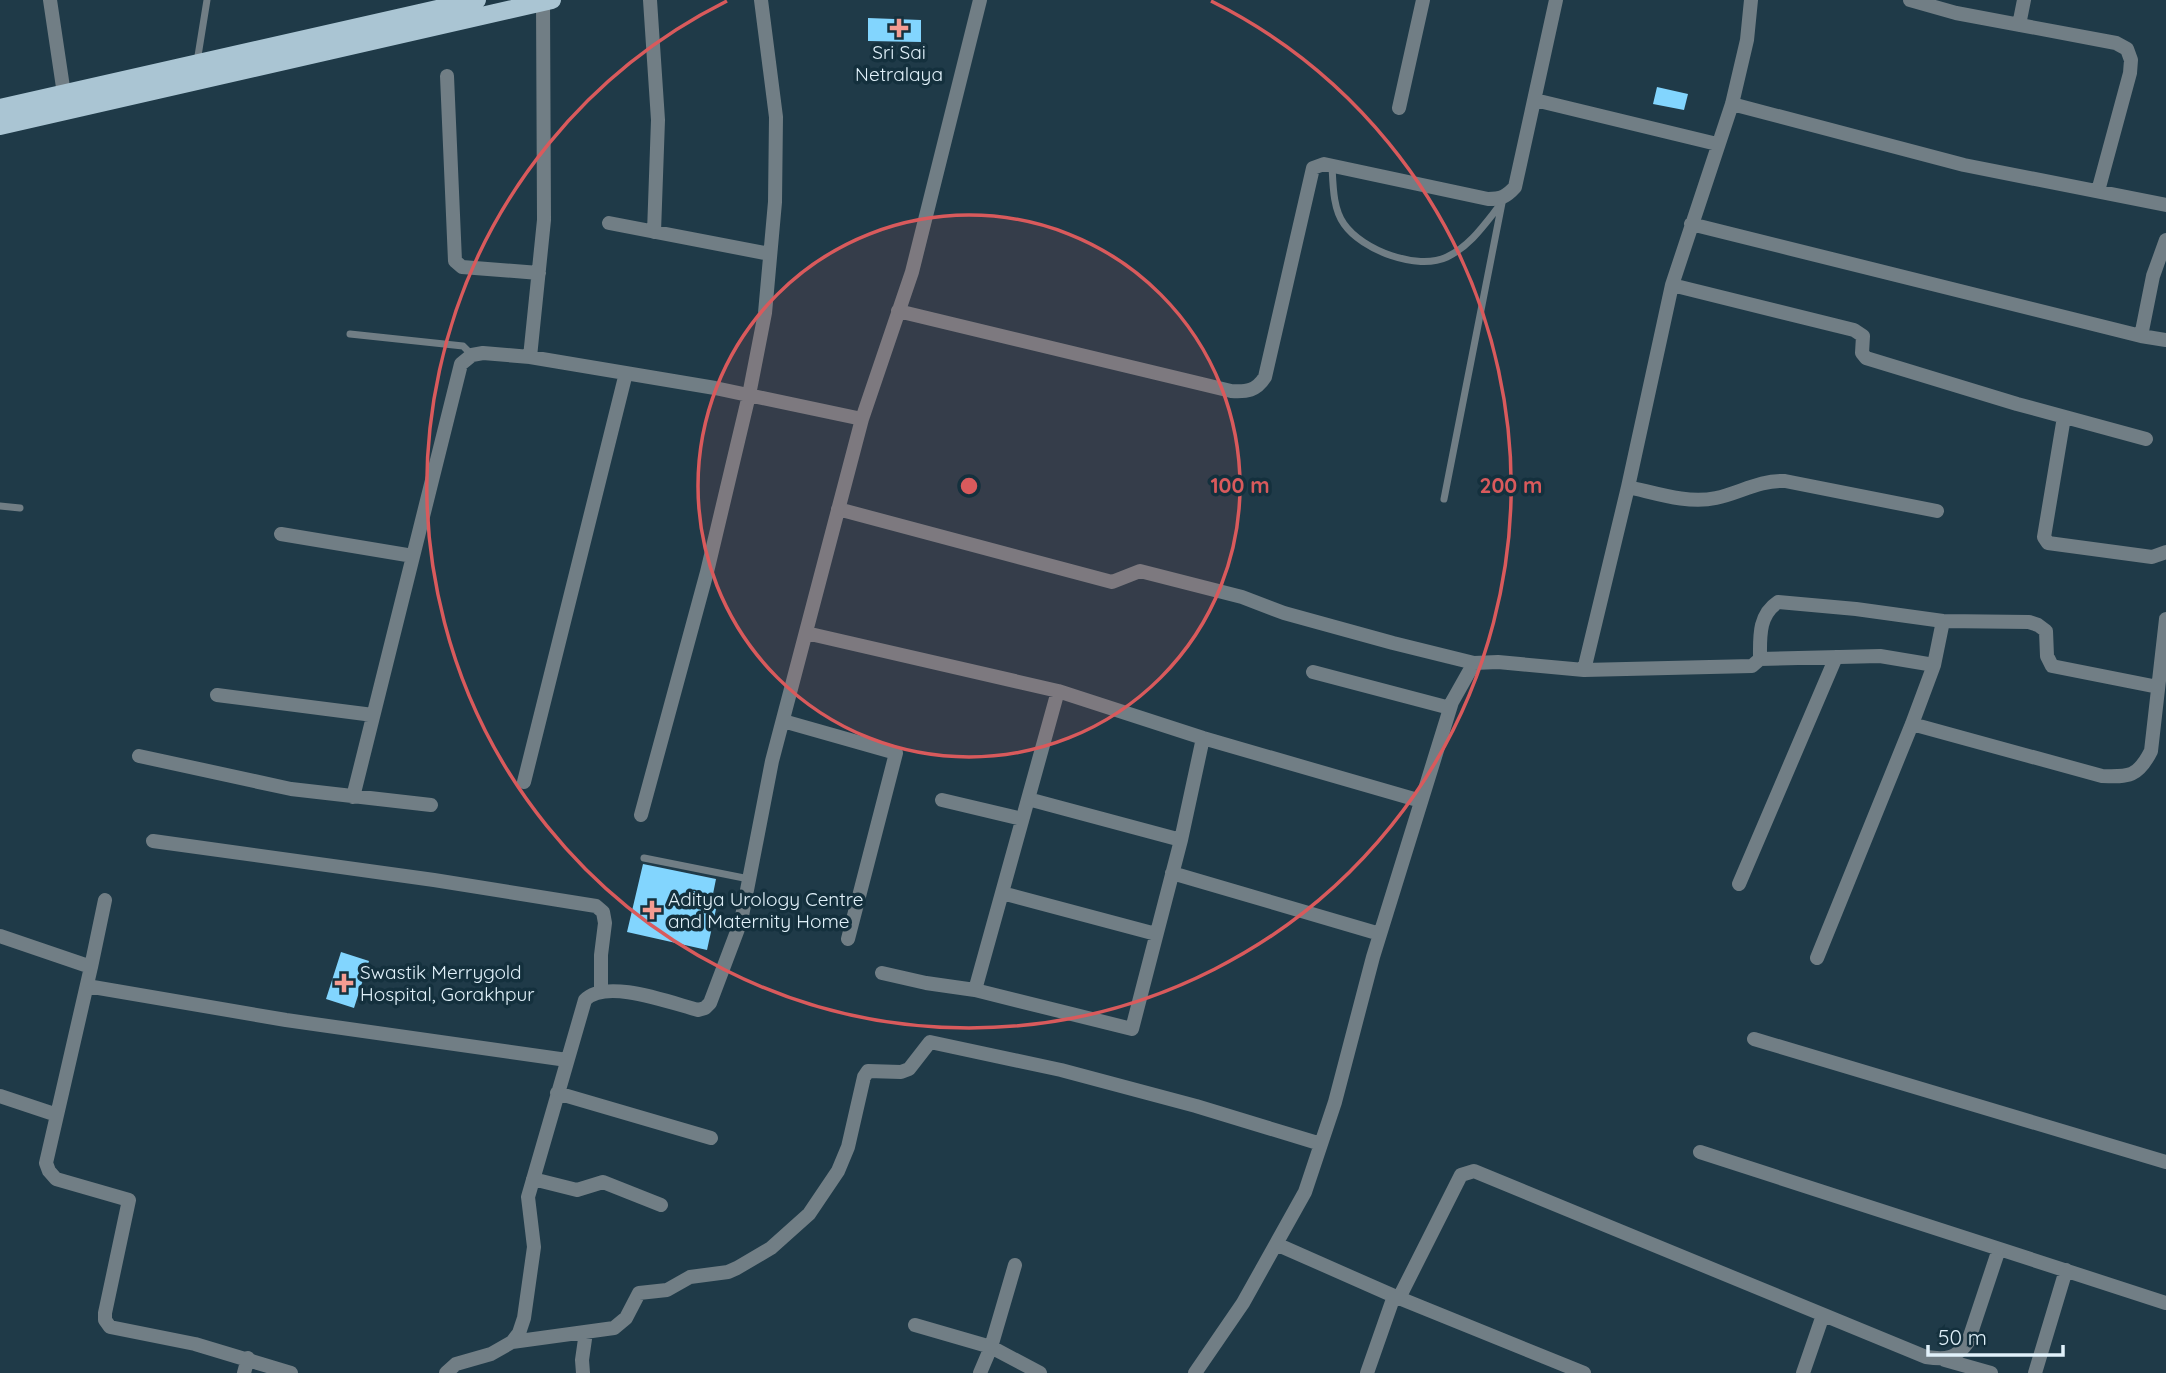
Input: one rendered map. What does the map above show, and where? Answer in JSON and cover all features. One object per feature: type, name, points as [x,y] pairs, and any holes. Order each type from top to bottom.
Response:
[{"type":"main road","points":[[0,108],[477,0]]},
{"type":"main road","points":[[0,125],[548,1]]},
{"type":"street","points":[[50,0],[64,94]]},
{"type":"street","points":[[650,0],[658,120],[654,232]]},
{"type":"street","points":[[641,815],[706,572],[749,395],[765,313],[775,202],[776,117],[761,0]]},
{"type":"street","points":[[512,1342],[519,1333],[524,1318],[534,1247],[528,1197],[585,1000],[591,993],[601,991],[628,992],[698,1010],[705,1009],[710,1003],[741,920],[772,761],[862,419],[912,272],[980,0]]},
{"type":"street","points":[[1399,108],[1423,0]]},
{"type":"street","points":[[898,311],[1231,391],[1245,392],[1258,387],[1265,377],[1313,168],[1324,164],[1332,165],[1488,199],[1504,199],[1515,187],[1556,0]]},
{"type":"street","points":[[1584,670],[1628,487],[1672,285],[1732,104],[1747,40],[1751,0]]},
{"type":"street","points":[[1910,0],[1956,13],[2116,43],[2127,49],[2131,60],[2130,73],[2098,191]]},
{"type":"street","points":[[2018,25],[2024,0]]},
{"type":"street","points":[[530,357],[544,220],[548,1]]},
{"type":"street","points":[[447,76],[455,261],[462,267],[539,273]]},
{"type":"street","points":[[1535,100],[1717,144]]},
{"type":"street","points":[[1732,104],[1964,165],[2166,205]]},
{"type":"street","points":[[609,223],[771,254]]},
{"type":"street","points":[[1691,224],[2166,340]]},
{"type":"street","points":[[2141,336],[2153,276],[2166,240]]},
{"type":"street","points":[[1672,285],[1854,330],[1863,336],[1863,353],[1867,358],[2146,439]]},
{"type":"street","points":[[353,797],[461,365],[472,355],[483,353],[530,357],[749,395],[862,419]]},
{"type":"street","points":[[524,782],[626,373]]},
{"type":"street","points":[[2064,417],[2044,537],[2048,543],[2152,557],[2166,552]]},
{"type":"street","points":[[1628,487],[1698,500],[1716,498],[1769,480],[1785,481],[1937,511]]},
{"type":"street","points":[[838,509],[1112,582],[1140,571],[1242,597],[1284,613],[1381,640],[1474,663],[1498,662],[1584,670],[1742,667],[1752,666],[1760,659],[1880,656],[1934,665]]},
{"type":"street","points":[[281,534],[413,556]]},
{"type":"street","points":[[1760,659],[1763,618],[1769,608],[1778,602],[1943,621],[2029,622],[2046,631],[2047,656],[2053,666],[2158,687]]},
{"type":"street","points":[[1912,724],[2102,776],[2127,777],[2143,767],[2151,751],[2166,619]]},
{"type":"street","points":[[1817,958],[1912,724],[1934,665],[1943,621]]},
{"type":"street","points":[[806,633],[1058,691],[1203,738],[1421,801]]},
{"type":"street","points":[[1739,884],[1836,657]]},
{"type":"street","points":[[1195,1373],[1243,1303],[1305,1192],[1335,1101],[1380,934],[1450,708],[1474,663]]},
{"type":"street","points":[[1313,672],[1450,708]]},
{"type":"street","points":[[975,990],[1058,691]]},
{"type":"street","points":[[217,695],[373,715]]},
{"type":"street","points":[[783,721],[896,753],[848,939]]},
{"type":"street","points":[[882,973],[975,990],[1132,1029],[1181,840],[1203,738]]},
{"type":"street","points":[[139,755],[164,763],[278,786],[353,797],[432,804]]},
{"type":"street","points":[[1028,799],[1181,840]]},
{"type":"street","points":[[942,800],[1022,820]]},
{"type":"street","points":[[153,841],[434,880],[596,906],[603,912],[605,923],[601,991]]},
{"type":"street","points":[[1172,873],[1380,934]]},
{"type":"street","points":[[1002,893],[1156,934]]},
{"type":"street","points":[[105,900],[46,1163],[56,1179],[129,1200],[105,1313],[107,1323],[110,1327],[248,1358],[291,1373]]},
{"type":"street","points":[[0,936],[91,967]]},
{"type":"street","points":[[87,986],[286,1020],[566,1060]]},
{"type":"street","points":[[1754,1039],[2166,1162]]},
{"type":"street","points":[[446,1373],[456,1364],[491,1354],[512,1342],[620,1325],[639,1293],[667,1290],[701,1273],[728,1272],[771,1248],[809,1214],[838,1171],[848,1147],[864,1077],[868,1071],[901,1072],[909,1069],[930,1042],[1074,1074],[1196,1106],[1321,1144]]},
{"type":"street","points":[[557,1093],[711,1138]]},
{"type":"street","points":[[0,1096],[57,1115]]},
{"type":"street","points":[[1700,1152],[2166,1303]]},
{"type":"street","points":[[1367,1373],[1396,1297],[1461,1175],[1474,1171],[1926,1357],[1991,1373]]},
{"type":"street","points":[[533,1180],[578,1190],[603,1182],[661,1205]]},
{"type":"street","points":[[1276,1244],[1396,1297],[1584,1373]]},
{"type":"street","points":[[1943,1360],[1959,1355],[1968,1342],[1999,1249]]},
{"type":"street","points":[[980,1373],[991,1347],[1015,1265]]},
{"type":"street","points":[[2035,1373],[2066,1270]]},
{"type":"street","points":[[1802,1373],[1822,1315]]},
{"type":"street","points":[[915,1325],[991,1347],[1040,1373]]},
{"type":"street","points":[[583,1373],[586,1332]]},
{"type":"street","points":[[244,1373],[248,1358]]},
{"type":"lane","points":[[197,63],[207,0]]},
{"type":"lane","points":[[1332,165],[1334,196],[1343,223],[1360,242],[1388,256],[1414,261],[1444,259],[1468,244],[1504,199]]},
{"type":"lane","points":[[1444,499],[1504,199]]},
{"type":"lane","points":[[350,334],[463,346],[472,355]]},
{"type":"lane","points":[[0,506],[20,508]]},
{"type":"lane","points":[[644,858],[749,879]]},
{"type":"building","points":[[868,18],[921,20],[921,42],[868,41]]},
{"type":"building","points":[[1657,87],[1688,94],[1684,110],[1653,104]]},
{"type":"building","points":[[643,864],[716,879],[712,899],[718,900],[707,950],[627,932]]},
{"type":"building","points":[[341,952],[369,961],[354,1008],[326,999]]},
{"type":"place","name":"Sri Sai Netralaya","points":[[899,28]]},
{"type":"place","name":"Aditya Urology Centre and Maternity Home","points":[[652,910]]},
{"type":"place","name":"Swastik Merrygold Hospital, Gorakhpur","points":[[344,983]]}]
